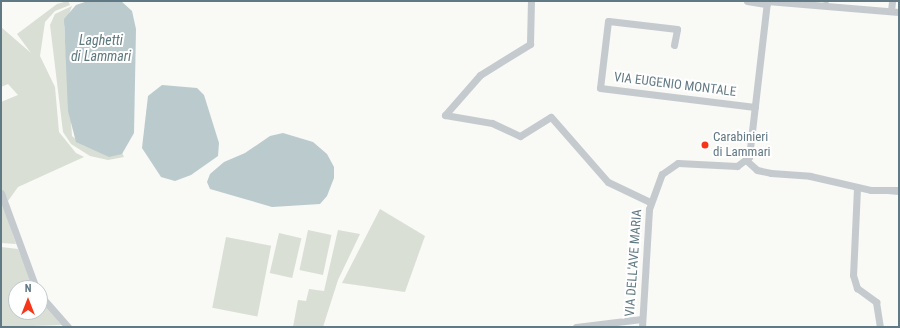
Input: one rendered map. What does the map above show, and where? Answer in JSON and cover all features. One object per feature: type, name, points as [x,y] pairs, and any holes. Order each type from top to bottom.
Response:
[{"type":"street","points":[[531,1],[530,44],[480,75],[445,115],[492,123],[520,136],[551,117],[608,182],[650,202]]},
{"type":"street","points":[[747,1],[895,11],[892,1]]},
{"type":"street","points":[[767,2],[747,161],[757,170],[810,176],[871,190],[899,190]]},
{"type":"street","name":"VIA EUGENIO MONTALE","points":[[674,45],[676,29],[608,21],[600,88],[755,107]]},
{"type":"street","name":"VIA DELL'AVE MARIA","points":[[642,327],[650,202],[662,174],[672,165],[737,166],[747,161]]},
{"type":"street","points":[[857,188],[853,275],[857,288],[876,302],[880,327]]},
{"type":"street","points":[[1,193],[33,280]]},
{"type":"street","points":[[48,304],[68,327]]},
{"type":"street","points":[[576,327],[642,319]]},
{"type":"shaded area","points":[[68,1],[70,5],[55,11],[45,22],[40,56],[55,87],[59,132],[76,153],[84,157],[18,187],[8,201],[1,189],[1,102],[18,95],[8,84],[1,87],[1,27],[31,53],[17,34],[57,4]]},
{"type":"shaded area","points":[[72,6],[64,27],[72,136],[83,145],[122,153],[124,157],[108,160],[90,156],[71,144],[63,132],[50,25],[55,14]]},
{"type":"shaded area","points":[[1,198],[16,244],[1,243]]},
{"type":"shaded area","points":[[380,209],[425,236],[405,292],[342,283]]},
{"type":"shaded area","points":[[308,230],[331,235],[323,275],[299,270]]},
{"type":"shaded area","points":[[338,230],[360,234],[338,280],[323,327],[293,327],[298,300],[306,301],[309,289],[324,291]]},
{"type":"shaded area","points":[[279,233],[301,238],[292,278],[270,273]]},
{"type":"shaded area","points":[[226,237],[271,246],[257,316],[212,308]]},
{"type":"shaded area","points":[[1,247],[18,249],[32,280],[8,280],[8,320],[48,320],[48,307],[63,325],[1,327]]},
{"type":"water","name":"Laghetti di Lammari","points":[[88,1],[121,1],[132,11],[136,29],[134,133],[122,154],[109,157],[76,142],[68,111],[64,19],[76,5]]},
{"type":"water","name":"Laghetti di Lammari","points":[[162,85],[197,88],[204,95],[219,143],[218,156],[191,175],[175,181],[161,177],[142,148],[148,96]]},
{"type":"water","points":[[283,133],[313,142],[327,154],[334,167],[334,178],[327,196],[320,204],[272,207],[210,189],[207,182],[210,174],[224,162],[245,153],[270,136]]},
{"type":"waterway","points":[[823,1],[828,3]]},
{"type":"waterway","points":[[888,193],[899,194]]},
{"type":"place","name":"Carabinieri di Lammari","points":[[705,145]]}]
